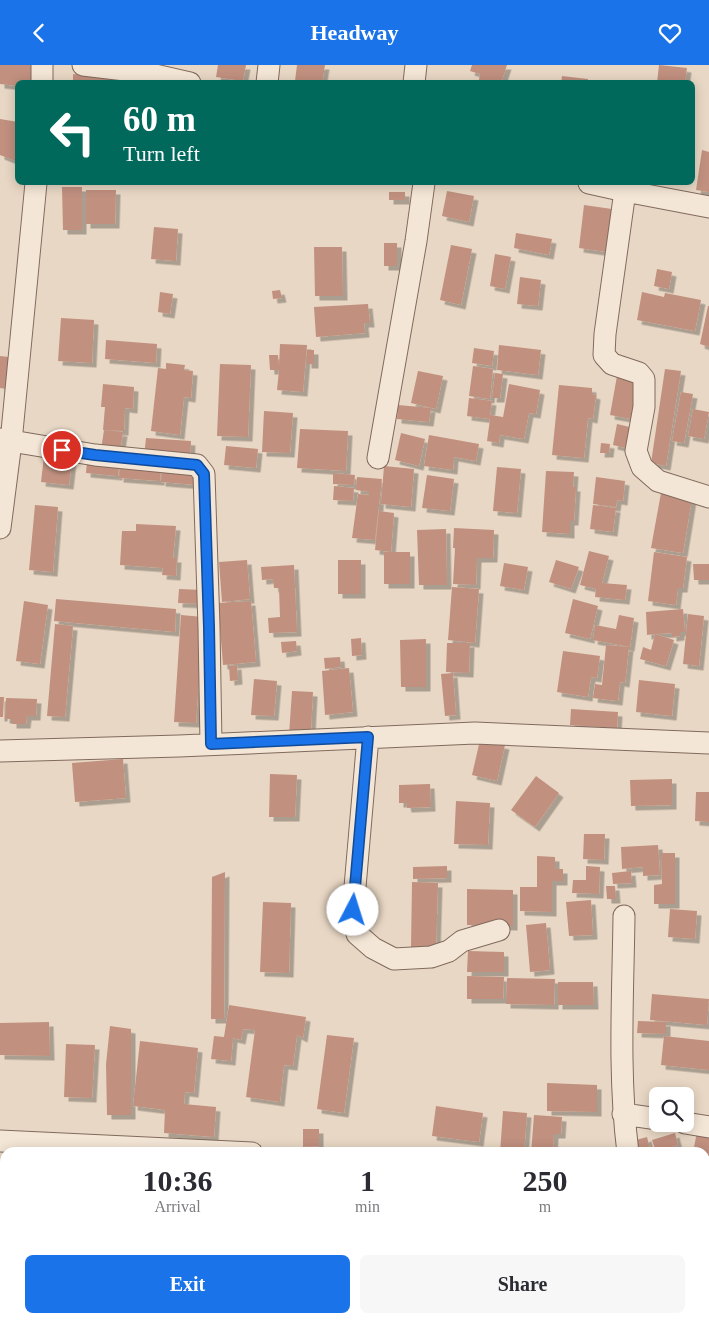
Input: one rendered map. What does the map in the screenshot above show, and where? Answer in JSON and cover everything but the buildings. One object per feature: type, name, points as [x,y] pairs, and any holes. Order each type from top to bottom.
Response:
[{"type":"street","points":[[42,65],[42,80]]},
{"type":"street","points":[[83,65],[142,72],[177,80]]},
{"type":"street","points":[[267,80],[269,65]]},
{"type":"street","points":[[414,80],[416,65]]},
{"type":"street","points":[[0,528],[5,441],[36,185]]},
{"type":"street","points":[[378,458],[416,241],[424,185]]},
{"type":"street","points":[[598,185],[709,207]]},
{"type":"street","points":[[625,191],[605,334],[604,355],[612,364],[639,373],[644,379],[644,407],[636,451],[642,467],[658,481],[709,497]]},
{"type":"street","points":[[5,441],[95,455],[197,465],[202,469],[204,474],[211,744]]},
{"type":"street","points":[[0,751],[475,733],[709,743]]},
{"type":"street","points":[[368,737],[353,910],[357,934],[373,948],[394,959],[431,957],[449,951],[462,941],[499,929]]},
{"type":"street","points":[[624,916],[621,1070],[623,1114],[627,1147]]},
{"type":"street","points":[[623,1114],[649,1118]]},
{"type":"street","points":[[694,1124],[709,1127]]},
{"type":"street","points":[[0,1141],[126,1147]]},
{"type":"route","points":[[62,450],[197,465],[202,469],[204,474],[211,744],[368,737],[353,910]]}]
